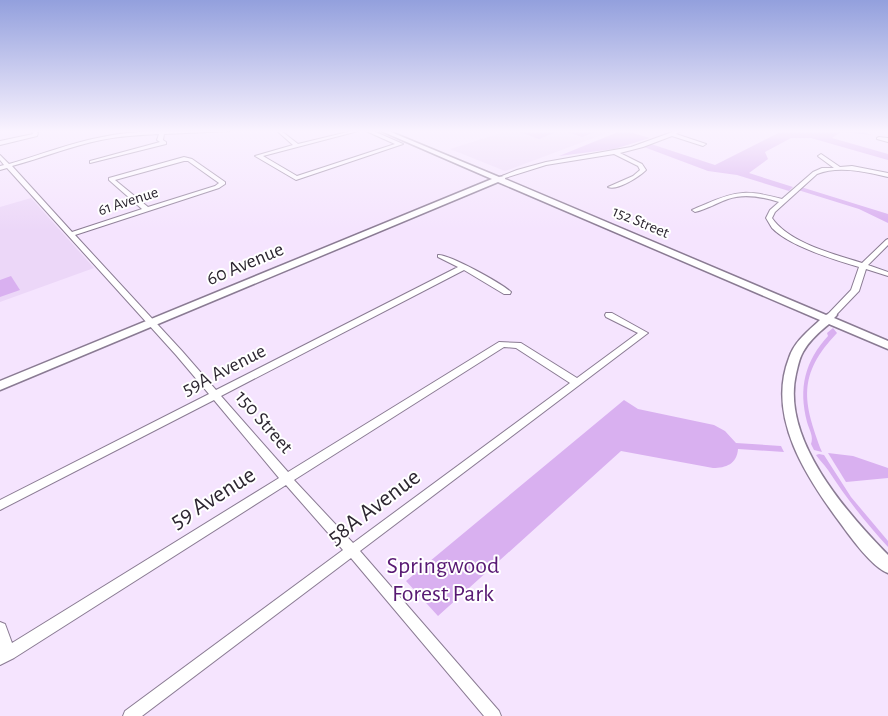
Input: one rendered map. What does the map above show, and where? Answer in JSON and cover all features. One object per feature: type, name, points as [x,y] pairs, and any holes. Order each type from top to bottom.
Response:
[{"type":"main road","name":"152 Street","points":[[466,163],[502,178]]},
{"type":"main road","name":"152 Street","points":[[469,163],[830,317],[888,345]]},
{"type":"main road","name":"60 Avenue","points":[[0,386],[502,178]]},
{"type":"main road","name":"152 Street","points":[[830,317],[888,338]]},
{"type":"main road","points":[[830,317],[800,346],[795,356],[789,374],[790,412],[802,451],[820,483],[846,519],[888,566]]},
{"type":"street","name":"150 Street","points":[[6,163],[152,323],[494,716]]},
{"type":"street","points":[[0,168],[16,163]]},
{"type":"street","points":[[111,179],[171,163]]},
{"type":"street","points":[[195,163],[222,181],[222,184]]},
{"type":"street","points":[[271,163],[296,178],[341,163]]},
{"type":"street","points":[[502,178],[546,163]]},
{"type":"street","points":[[611,187],[635,177],[643,170],[637,163]]},
{"type":"street","points":[[832,163],[838,168]]},
{"type":"street","points":[[888,175],[864,170],[838,168],[815,173],[770,212],[770,222],[782,234],[796,241],[888,274]]},
{"type":"street","points":[[111,179],[147,210]]},
{"type":"street","name":"61 Avenue","points":[[71,234],[222,184]]},
{"type":"street","points":[[695,210],[706,208],[725,197],[740,194],[758,195],[783,201]]},
{"type":"street","points":[[830,317],[855,291],[863,266],[888,242]]},
{"type":"street","points":[[440,256],[464,267],[507,292]]},
{"type":"street","name":"59A Avenue","points":[[0,505],[215,396],[365,316],[464,267]]},
{"type":"street","name":"58A Avenue","points":[[130,716],[644,333],[609,315]]},
{"type":"street","name":"59 Avenue","points":[[4,656],[502,344],[518,345],[577,383]]},
{"type":"street","points":[[0,629],[4,656]]},
{"type":"shaded area","points":[[486,163],[525,163],[505,171]]},
{"type":"shaded area","points":[[31,198],[94,268],[0,302],[0,207]]},
{"type":"green space","points":[[688,163],[715,165],[762,163],[749,173],[793,187],[789,191],[737,175],[708,171]]},
{"type":"green space","points":[[801,187],[888,214],[888,223],[859,209],[798,190]]},
{"type":"green space","points":[[11,276],[20,290],[0,297],[0,280]]},
{"type":"green space","points":[[833,328],[837,333],[815,362],[807,390],[811,418],[822,452],[814,450],[811,444],[812,436],[804,410],[804,386],[805,376],[814,355],[828,336],[827,333]]},
{"type":"green space","name":"Springwood Forest Park","points":[[624,400],[638,409],[714,425],[725,431],[736,443],[781,446],[784,452],[738,449],[733,462],[722,467],[713,468],[621,451],[438,616],[406,581]]},
{"type":"green space","points":[[828,453],[853,456],[888,468],[888,478],[846,482]]},
{"type":"green space","points":[[816,455],[824,455],[851,497],[888,541],[888,547],[849,500]]}]
